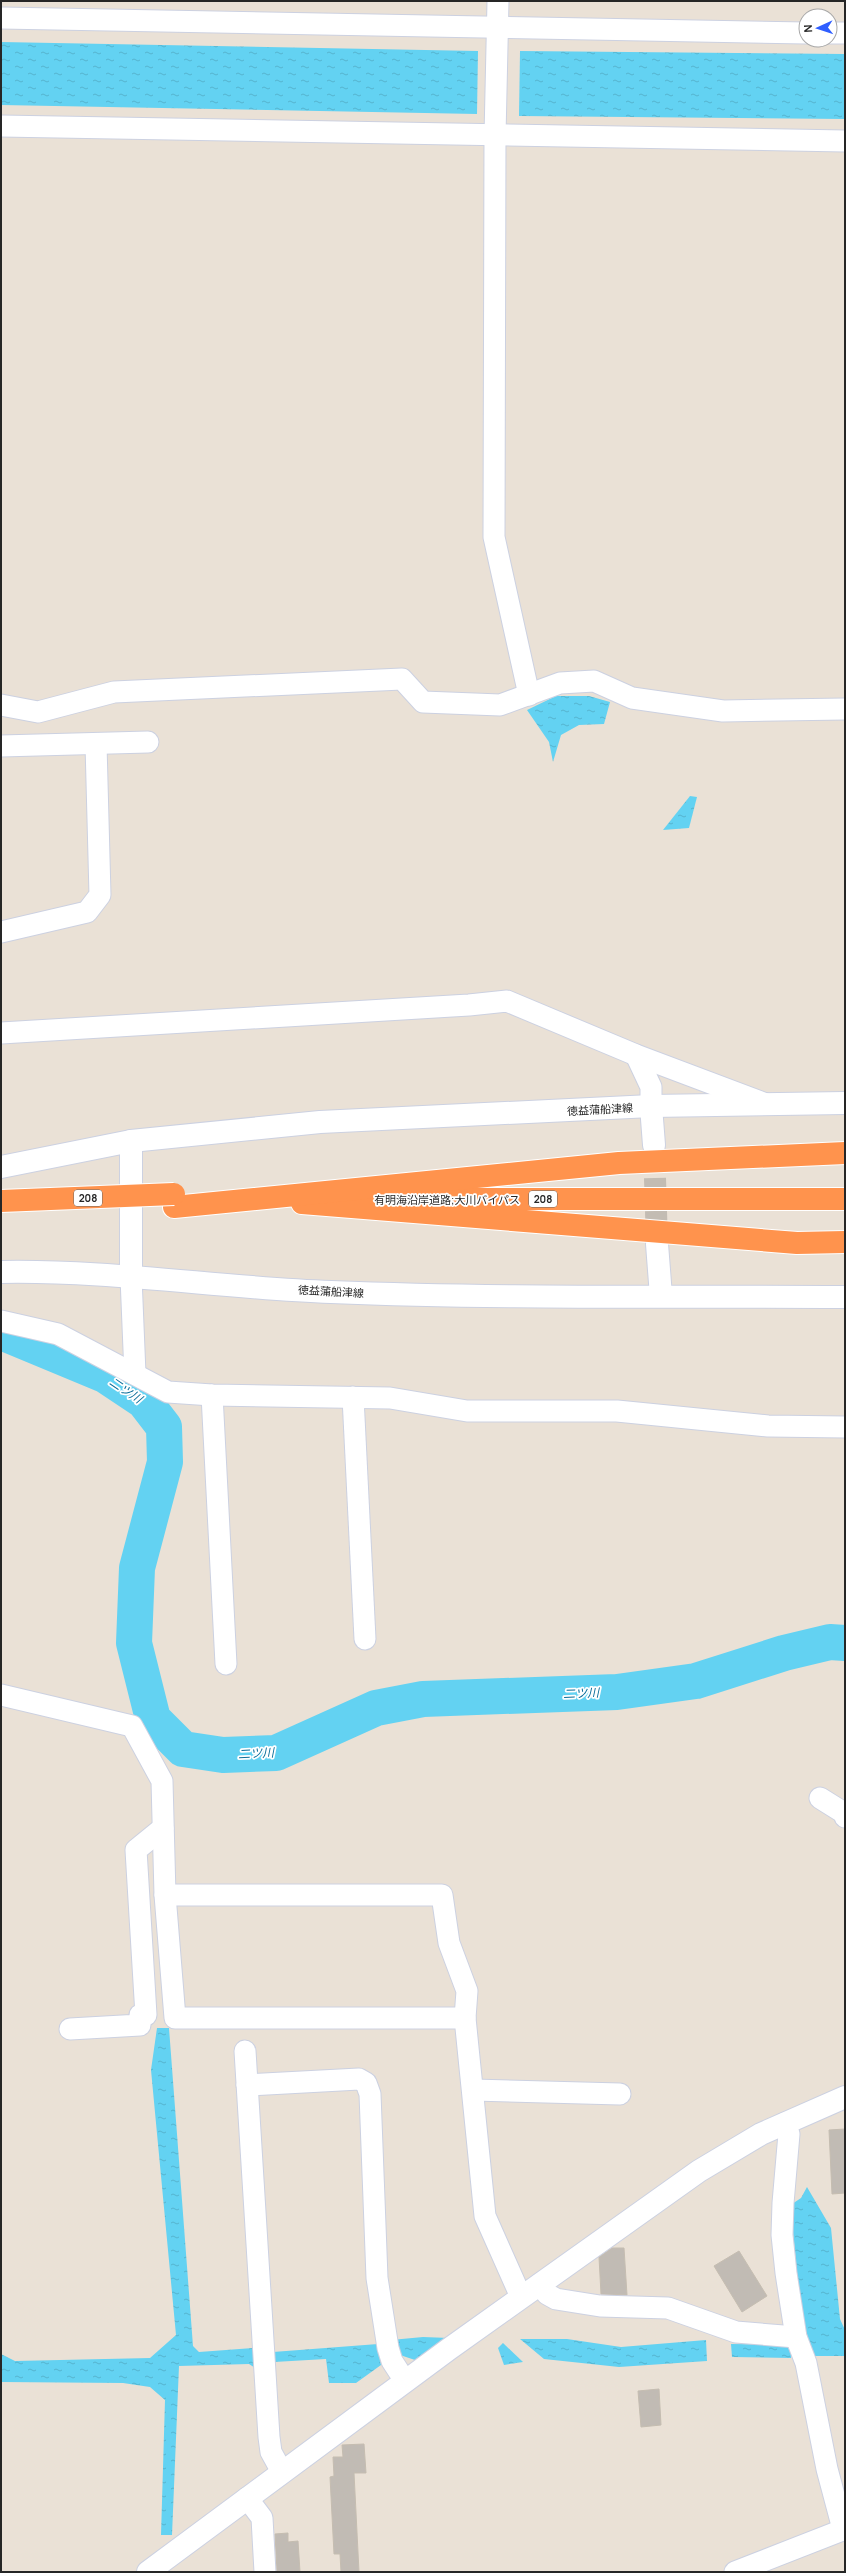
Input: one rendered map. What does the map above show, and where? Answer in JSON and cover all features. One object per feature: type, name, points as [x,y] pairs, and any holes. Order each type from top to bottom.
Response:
[{"type":"highway","points":[[242,1199],[619,1163],[845,1153]]},
{"type":"highway","points":[[242,1199],[797,1243],[845,1242]]},
{"type":"highway","name":"有明海沿岸道路;大川バイパス","points":[[1,1201],[242,1199],[845,1199]]},
{"type":"highway","name":"有明海沿岸道路;大川バイパス","points":[[1,1213],[174,1200]]},
{"type":"main road","name":"徳益蒲船津線","points":[[1,1167],[131,1141],[320,1122],[651,1106],[845,1103]]},
{"type":"main road","points":[[651,1106],[654,1145]]},
{"type":"main road","points":[[131,1141],[131,1277]]},
{"type":"main road","points":[[657,1244],[661,1296]]},
{"type":"main road","name":"徳益蒲船津線","points":[[1,1272],[131,1277],[329,1292],[426,1295],[845,1297]]},
{"type":"main road","points":[[148,2572],[405,2381],[699,2171],[761,2134],[845,2097]]},
{"type":"street","points":[[498,1],[495,133],[494,537],[528,695]]},
{"type":"street","points":[[1,18],[798,33]]},
{"type":"street","points":[[1,126],[495,133],[845,141]]},
{"type":"street","points":[[1,705],[38,712],[114,692],[402,679],[423,702],[500,705],[560,683],[594,681],[632,698],[723,711],[845,708]]},
{"type":"street","points":[[1,746],[148,742]]},
{"type":"street","points":[[1,932],[87,912],[100,895],[96,744]]},
{"type":"street","points":[[1,1033],[507,1001],[636,1055],[767,1105]]},
{"type":"street","points":[[636,1055],[651,1087],[651,1106]]},
{"type":"street","points":[[131,1277],[135,1374]]},
{"type":"street","points":[[1,1321],[58,1334],[168,1392],[212,1395],[390,1398],[467,1411],[617,1411],[768,1426],[845,1427]]},
{"type":"street","points":[[212,1395],[226,1664]]},
{"type":"street","points":[[353,1397],[365,1640]]},
{"type":"street","points":[[1,1695],[132,1726],[162,1782],[165,1895],[175,2018],[465,2018]]},
{"type":"street","points":[[820,1798],[845,1814]]},
{"type":"street","points":[[70,2029],[140,2025],[140,2015],[146,2015],[136,1850],[163,1828]]},
{"type":"street","points":[[165,1895],[442,1895],[449,1943],[467,1991],[465,2018],[485,2216],[521,2297]]},
{"type":"street","points":[[245,2051],[269,2441],[271,2452],[282,2472]]},
{"type":"street","points":[[247,2085],[358,2079],[366,2083],[370,2094],[376,2265],[385,2336],[392,2361],[405,2381]]},
{"type":"street","points":[[473,2090],[620,2094]]},
{"type":"street","points":[[735,2572],[844,2529],[827,2469],[806,2363],[796,2337],[782,2235],[789,2134],[785,2123]]},
{"type":"street","points":[[540,2284],[547,2294],[556,2299],[600,2306],[668,2308],[736,2332],[774,2337],[796,2337]]},
{"type":"street","points":[[247,2498],[262,2518],[265,2572]]},
{"type":"water","points":[[1,42],[478,51],[477,114],[1,105]]},
{"type":"water","points":[[520,51],[845,54],[845,119],[519,116]]},
{"type":"water","points":[[556,696],[589,696],[610,702],[604,724],[579,725],[561,735],[553,762],[549,742],[527,710]]},
{"type":"water","points":[[690,796],[697,797],[689,828],[663,830]]},
{"type":"water","points":[[157,2028],[169,2028],[193,2346],[199,2352],[253,2348],[257,2369],[249,2364],[179,2366],[172,2535],[161,2535],[165,2400],[150,2387],[123,2383],[1,2382],[1,2354],[15,2361],[150,2358],[176,2335],[151,2070]]},
{"type":"water","points":[[807,2187],[831,2228],[840,2319],[845,2330],[845,2356],[813,2356],[802,2322],[791,2212],[792,2204],[801,2198]]},
{"type":"water","points":[[423,2337],[449,2338],[421,2362],[394,2353],[391,2340]]},
{"type":"water","points":[[520,2339],[567,2339],[621,2347],[706,2340],[707,2361],[619,2367],[544,2359]]},
{"type":"water","points":[[503,2343],[523,2362],[504,2365],[498,2348]]},
{"type":"water","points":[[378,2344],[381,2365],[356,2383],[329,2383],[326,2359],[274,2362],[273,2352]]},
{"type":"water","points":[[731,2344],[791,2345],[791,2358],[732,2357]]},
{"type":"building","points":[[845,2129],[845,2193],[832,2194],[829,2130]]},
{"type":"building","points":[[612,2248],[624,2248],[627,2295],[601,2294],[599,2257]]},
{"type":"building","points":[[739,2251],[767,2296],[742,2312],[714,2266]]},
{"type":"building","points":[[659,2389],[661,2425],[641,2427],[638,2391]]},
{"type":"building","points":[[364,2444],[366,2473],[354,2473],[359,2572],[341,2572],[340,2554],[334,2554],[330,2477],[334,2476],[333,2457],[343,2457],[342,2445]]},
{"type":"building","points":[[288,2533],[288,2542],[298,2541],[300,2572],[277,2572],[275,2534]]},
{"type":"waterway","name":"二ツ川","points":[[1,1332],[105,1375],[144,1401],[164,1427],[165,1462],[137,1568],[134,1643],[153,1719],[183,1749],[223,1755],[276,1753],[376,1708],[423,1699],[617,1692],[696,1681],[784,1653],[830,1642],[845,1643]]},
{"type":"tunnel","points":[[654,1145],[657,1244]]}]
